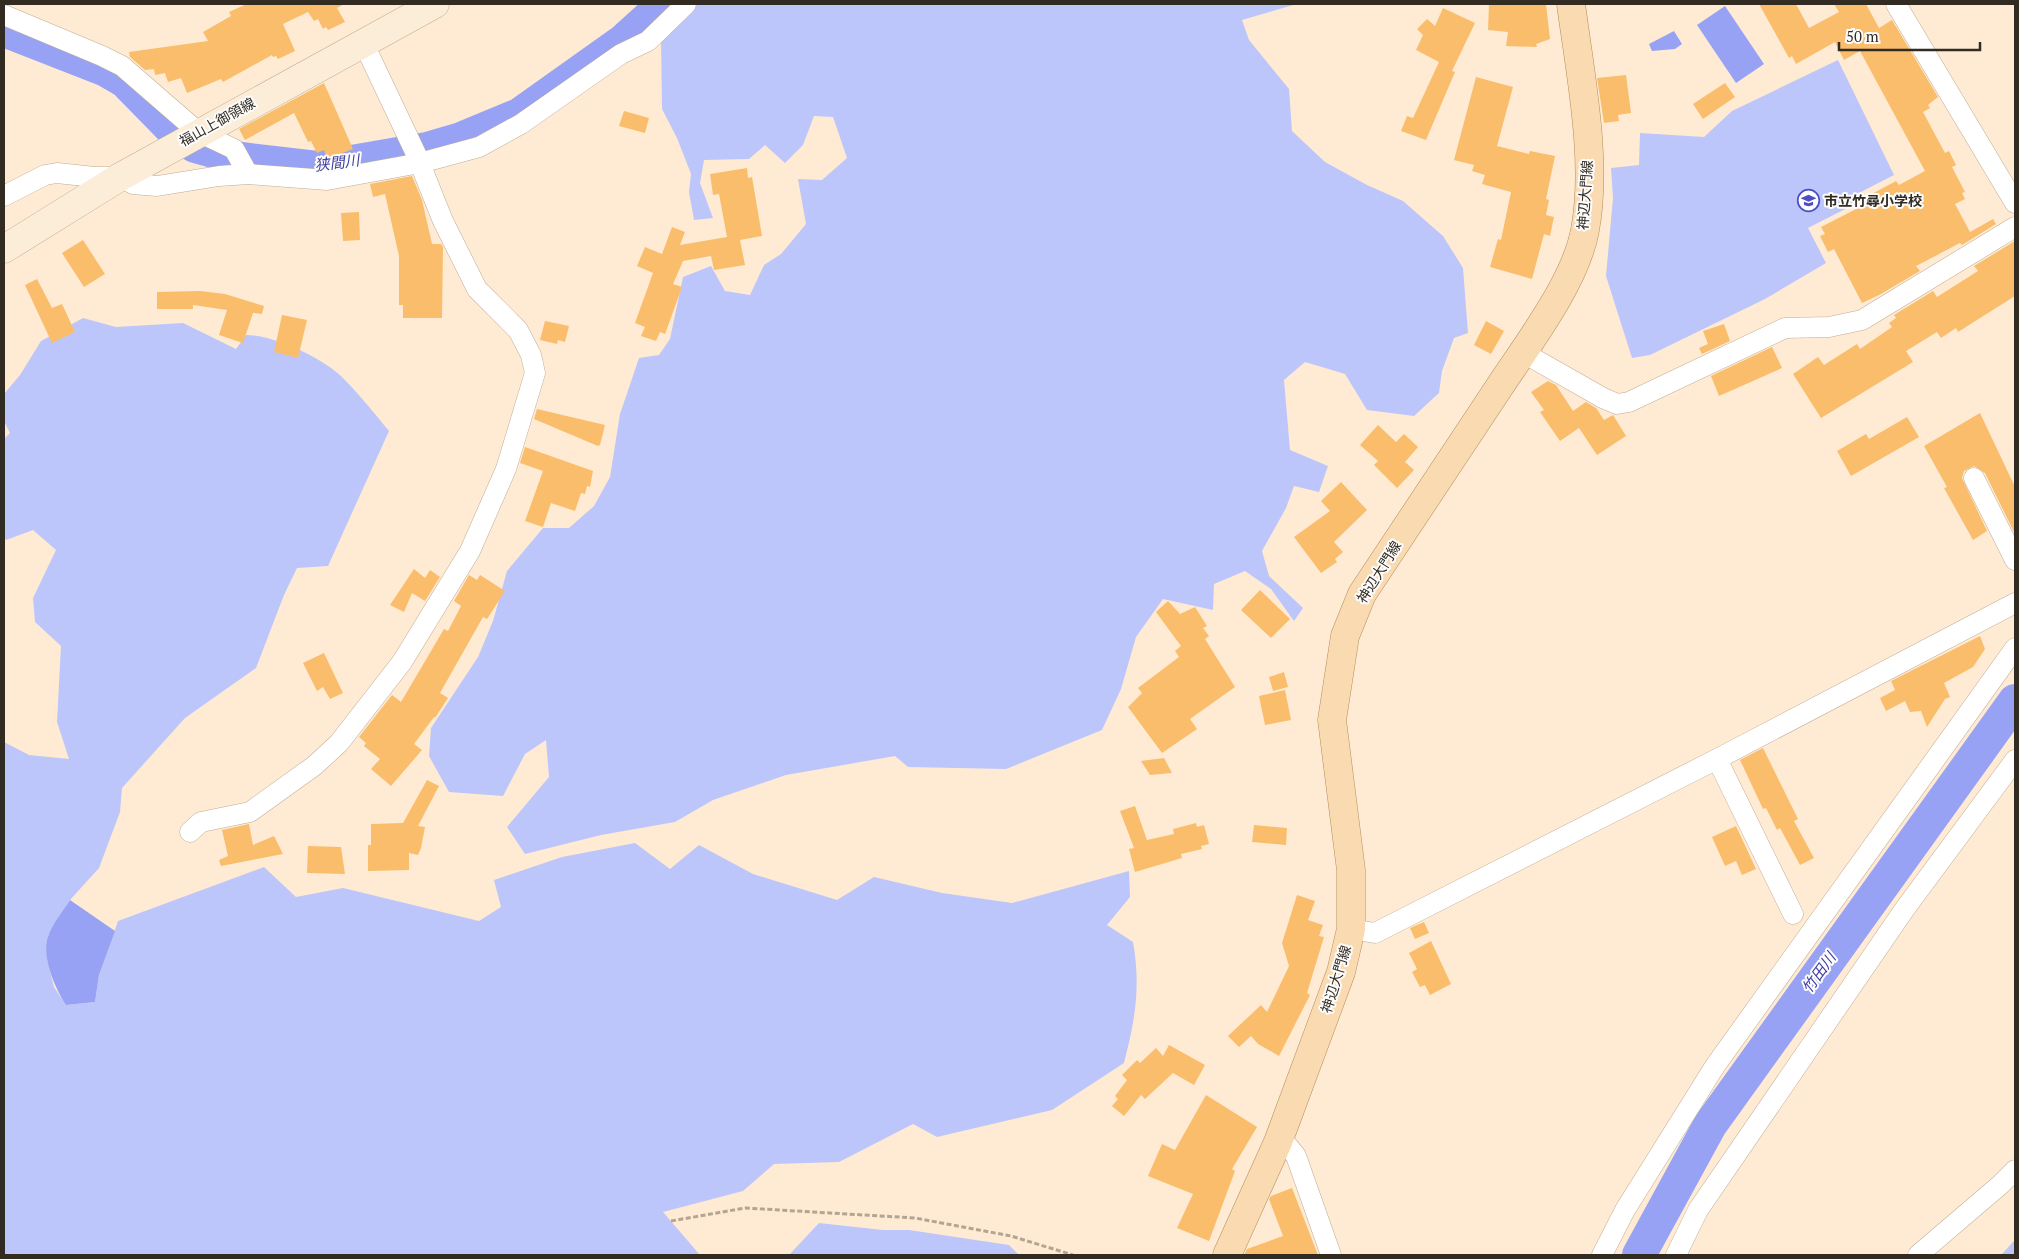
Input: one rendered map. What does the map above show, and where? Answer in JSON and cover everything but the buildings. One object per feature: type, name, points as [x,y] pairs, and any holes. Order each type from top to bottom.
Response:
[{"type":"main road","name":"福山上御領線","points":[[4,249],[120,177],[190,137],[435,4]]},
{"type":"main road","name":"神辺大門線","points":[[1227,1255],[1278,1142],[1342,972],[1351,929],[1351,870],[1332,720],[1345,636],[1362,594],[1522,352],[1569,276],[1585,231],[1588,152],[1571,4]]},
{"type":"street","points":[[4,196],[46,175],[57,173],[94,177],[120,177],[133,184],[157,186],[219,176],[248,174],[327,180],[416,154],[479,147],[521,124],[621,54],[648,41],[686,4]]},
{"type":"street","points":[[1896,4],[2015,203]]},
{"type":"street","points":[[4,15],[122,66],[190,137],[234,149],[248,174]]},
{"type":"street","points":[[190,832],[201,822],[250,812],[314,766],[339,743],[402,662],[470,550],[506,469],[535,373],[531,354],[518,330],[476,289],[443,221],[416,154],[363,42]]},
{"type":"street","points":[[1522,352],[1603,398],[1617,404],[1629,402],[1785,328],[1829,327],[1862,320],[2015,227]]},
{"type":"street","points":[[1974,478],[2015,560]]},
{"type":"street","points":[[1351,929],[1375,932],[1717,759],[2015,603]]},
{"type":"street","points":[[1602,1255],[1625,1210],[1715,1066],[2015,648]]},
{"type":"street","points":[[1717,759],[1793,914]]},
{"type":"street","points":[[1676,1255],[1698,1210],[1904,910],[2015,760]]},
{"type":"street","points":[[1278,1142],[1287,1145],[1296,1156],[1331,1255]]},
{"type":"street","points":[[1918,1255],[2015,1170]]},
{"type":"path","points":[[671,1221],[745,1208],[915,1218],[1011,1236],[1073,1255]]},
{"type":"shaded area","points":[[698,4],[1297,4],[1242,20],[1249,40],[1289,89],[1292,131],[1325,162],[1367,185],[1403,201],[1443,236],[1463,268],[1468,333],[1454,338],[1442,371],[1439,393],[1414,416],[1367,410],[1345,374],[1305,362],[1284,380],[1290,450],[1328,466],[1319,492],[1294,486],[1286,508],[1262,551],[1269,576],[1303,608],[1294,621],[1271,589],[1245,571],[1214,584],[1213,610],[1163,599],[1136,637],[1121,689],[1102,730],[1006,769],[908,767],[895,756],[786,775],[713,800],[675,822],[601,835],[525,854],[507,827],[549,777],[546,740],[525,754],[503,796],[449,792],[429,756],[431,728],[478,657],[493,621],[507,571],[543,528],[569,528],[594,506],[610,477],[620,414],[639,358],[659,355],[670,339],[683,277],[711,266],[725,291],[750,295],[764,265],[781,254],[806,224],[798,179],[822,180],[847,158],[833,117],[814,116],[803,145],[785,163],[765,145],[749,159],[704,160],[700,183],[713,218],[694,220],[689,192],[691,174],[677,138],[662,109],[661,38]]},
{"type":"shaded area","points":[[1725,6],[1764,64],[1736,83],[1697,25]]},
{"type":"shaded area","points":[[1674,31],[1682,44],[1675,49],[1652,51],[1649,44]]},
{"type":"shaded area","points":[[1838,60],[1894,175],[1851,197],[1853,205],[1808,228],[1826,263],[1765,299],[1650,355],[1632,358],[1606,276],[1613,198],[1611,168],[1639,165],[1640,133],[1704,137],[1732,111]]},
{"type":"shaded area","points":[[83,318],[116,327],[183,323],[236,349],[246,335],[284,343],[334,370],[355,391],[389,431],[328,566],[297,568],[284,595],[256,668],[185,718],[122,788],[120,812],[99,868],[70,900],[48,936],[47,959],[54,987],[66,1005],[95,1002],[99,975],[118,921],[264,867],[296,897],[343,888],[479,921],[501,907],[494,880],[562,857],[635,843],[670,869],[699,845],[753,874],[837,900],[874,877],[942,893],[1012,903],[1129,871],[1130,897],[1107,925],[1133,942],[1137,974],[1134,1018],[1124,1063],[1052,1110],[937,1137],[913,1124],[839,1162],[774,1164],[743,1191],[663,1212],[700,1255],[4,1255],[4,742],[29,755],[69,759],[57,722],[61,646],[35,622],[33,598],[56,550],[33,530],[6,540],[4,538],[4,439],[10,433],[4,421],[4,394],[20,375],[41,341]]},
{"type":"shaded area","points":[[70,900],[115,931],[99,975],[95,1002],[66,1005],[53,981],[46,952],[49,934]]},
{"type":"shaded area","points":[[819,1223],[883,1230],[909,1230],[1009,1245],[1019,1255],[789,1255]]},
{"type":"shaded area","points":[[2015,1240],[2015,1255],[2001,1255]]},
{"type":"waterway","name":"狭間川","points":[[4,30],[106,70],[125,81],[172,129],[195,146],[241,159],[317,168],[427,149],[461,139],[519,115],[623,41],[664,4]]},
{"type":"waterway","name":"竹田川","points":[[1639,1255],[1710,1125],[2015,701]]},
{"type":"place","name":"市立竹尋小学校","points":[[1808,201]]}]
